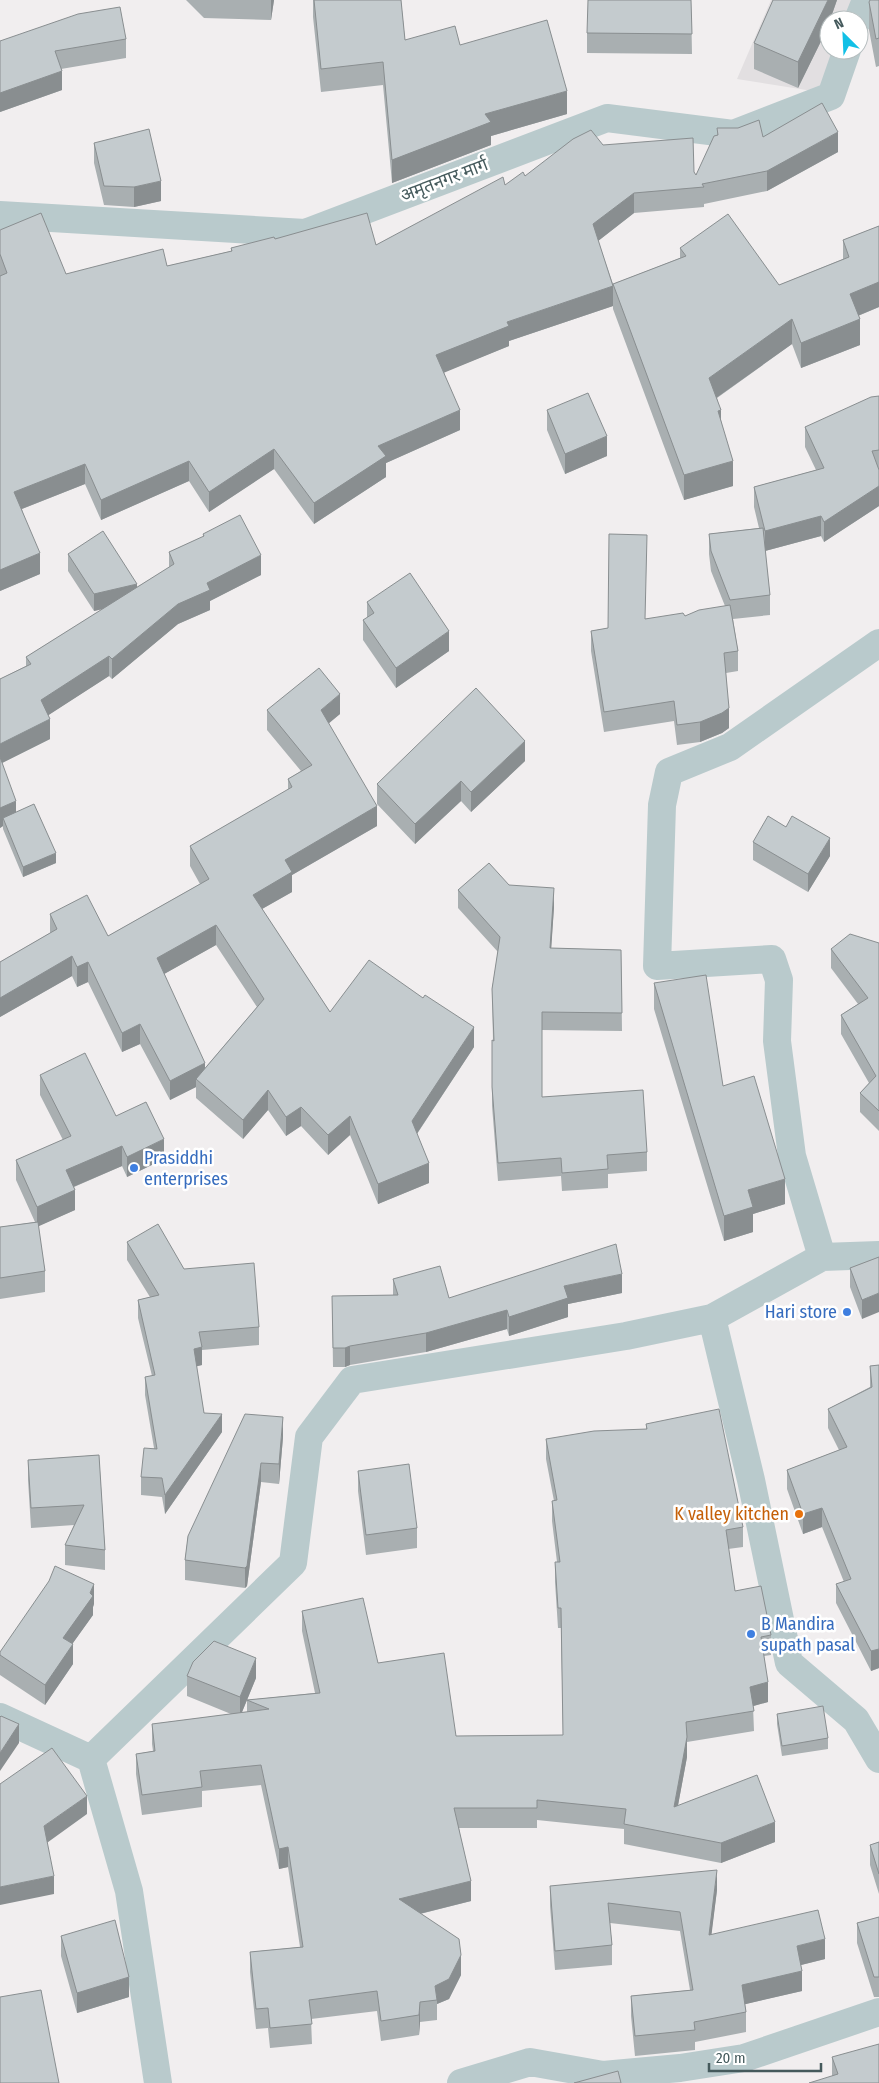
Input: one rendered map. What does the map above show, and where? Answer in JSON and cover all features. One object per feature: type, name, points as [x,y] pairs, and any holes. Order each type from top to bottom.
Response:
[{"type":"street","name":"अमृतनगर मार्ग","points":[[0,215],[305,233],[607,118],[733,134],[831,96],[844,60]]},
{"type":"street","points":[[822,1257],[792,1156],[777,1041],[779,980],[772,959],[657,966],[662,805],[669,772],[730,747],[879,644]]},
{"type":"street","points":[[91,1759],[293,1563],[309,1437],[352,1380],[626,1336],[712,1318],[822,1257],[879,1255]]},
{"type":"street","points":[[712,1318],[751,1480],[789,1662],[856,1720],[879,1759]]},
{"type":"street","points":[[0,1717],[91,1759],[129,1891],[158,2083]]},
{"type":"street","points":[[461,2083],[530,2062],[603,2075],[680,2068],[744,2058],[879,2012]]},
{"type":"shaded area","points":[[771,0],[858,0],[854,10],[819,10],[819,60],[833,60],[819,92],[737,79]]},
{"type":"building","points":[[314,0],[401,0],[405,40],[455,26],[460,45],[547,20],[567,91],[485,114],[491,122],[392,160],[383,62],[321,69]]},
{"type":"building","points":[[588,0],[691,0],[692,34],[587,33]]},
{"type":"building","points":[[773,0],[828,0],[823,10],[819,10],[819,19],[798,62],[754,43]]},
{"type":"building","points":[[870,0],[879,0],[879,38],[876,39],[869,2]]},
{"type":"building","points":[[120,7],[126,39],[55,51],[62,71],[0,93],[0,41],[78,14]]},
{"type":"building","points":[[822,103],[838,132],[767,171],[702,184],[704,187],[634,193],[593,224],[613,286],[507,322],[509,326],[436,355],[460,410],[378,446],[386,456],[314,503],[274,449],[209,492],[189,461],[101,500],[85,464],[14,492],[40,553],[0,570],[0,276],[7,273],[0,254],[0,230],[41,213],[66,274],[163,249],[167,266],[232,251],[231,248],[274,237],[275,239],[367,213],[376,245],[503,177],[505,185],[523,172],[525,176],[573,139],[591,130],[603,145],[693,138],[694,172],[696,175],[714,136],[718,135],[717,128],[738,128],[759,120],[763,137]]},
{"type":"building","points":[[149,129],[161,181],[134,187],[104,186],[94,143]]},
{"type":"building","points":[[728,214],[779,285],[849,257],[843,240],[879,226],[879,282],[850,294],[860,319],[801,343],[792,319],[709,378],[721,410],[718,411],[733,461],[684,475],[613,284],[686,256],[680,248]]},
{"type":"building","points":[[588,393],[607,436],[565,454],[547,410]]},
{"type":"building","points":[[879,396],[879,450],[872,451],[879,470],[879,486],[824,522],[821,516],[765,531],[754,487],[824,468],[805,427],[871,397]]},
{"type":"building","points":[[240,515],[261,555],[207,583],[210,590],[178,604],[112,659],[109,656],[41,700],[50,719],[0,744],[0,679],[31,664],[26,657],[174,564],[169,552],[204,536],[203,534]]},
{"type":"building","points":[[763,528],[770,595],[730,600],[711,551],[709,534]]},
{"type":"building","points":[[103,531],[137,584],[94,594],[68,554]]},
{"type":"building","points":[[609,534],[647,535],[645,619],[683,613],[685,616],[699,610],[730,605],[738,651],[724,653],[729,708],[722,713],[700,722],[677,725],[674,701],[604,712],[591,631],[608,628]]},
{"type":"building","points":[[410,573],[449,631],[396,668],[363,620],[374,613],[367,602]]},
{"type":"building","points":[[319,668],[340,694],[321,710],[377,806],[285,860],[292,872],[253,895],[330,1012],[369,960],[423,998],[425,995],[474,1027],[412,1121],[429,1163],[378,1184],[350,1116],[328,1135],[301,1107],[286,1117],[268,1090],[243,1120],[196,1079],[264,999],[216,925],[157,958],[205,1063],[170,1081],[140,1024],[122,1033],[88,962],[77,967],[72,956],[0,998],[0,962],[57,929],[50,914],[87,895],[108,936],[209,879],[190,846],[292,787],[288,779],[312,765],[267,710]]},
{"type":"building","points":[[476,688],[525,741],[471,792],[461,781],[415,824],[377,784]]},
{"type":"building","points":[[0,757],[16,801],[0,808]]},
{"type":"building","points":[[34,804],[56,853],[23,867],[3,818]]},
{"type":"building","points":[[768,816],[786,827],[792,816],[830,838],[808,874],[753,842]]},
{"type":"building","points":[[489,863],[509,885],[554,888],[550,948],[621,950],[622,1013],[542,1012],[542,1097],[643,1090],[647,1152],[607,1155],[608,1169],[562,1173],[561,1158],[498,1163],[492,1087],[492,1040],[494,1041],[492,989],[500,937],[458,890]]},
{"type":"building","points":[[850,934],[879,943],[879,1111],[860,1093],[876,1076],[841,1015],[868,998],[831,949]]},
{"type":"building","points":[[706,975],[723,1086],[754,1076],[785,1179],[748,1190],[753,1207],[724,1216],[654,983]]},
{"type":"building","points":[[85,1053],[116,1116],[146,1102],[164,1139],[127,1157],[122,1146],[66,1170],[75,1190],[37,1207],[16,1160],[71,1136],[40,1075]]},
{"type":"building","points":[[38,1222],[45,1271],[0,1278],[0,1227]]},
{"type":"building","points":[[158,1224],[184,1269],[254,1263],[259,1327],[199,1332],[202,1347],[194,1349],[204,1413],[222,1414],[165,1495],[162,1478],[141,1477],[144,1448],[157,1449],[145,1377],[155,1375],[138,1300],[159,1295],[127,1242]]},
{"type":"building","points":[[616,1244],[622,1274],[564,1286],[568,1298],[509,1317],[507,1310],[426,1333],[345,1348],[333,1348],[332,1296],[398,1295],[393,1279],[440,1266],[449,1298]]},
{"type":"building","points":[[879,1257],[879,1293],[862,1300],[850,1268]]},
{"type":"building","points":[[879,1365],[879,1649],[871,1651],[836,1584],[851,1579],[822,1508],[803,1514],[787,1470],[847,1447],[828,1409],[872,1387],[870,1366]]},
{"type":"building","points":[[719,1409],[743,1527],[726,1530],[735,1591],[761,1586],[771,1635],[761,1637],[768,1682],[750,1687],[754,1711],[686,1722],[687,1737],[674,1807],[757,1775],[775,1822],[721,1843],[624,1824],[626,1809],[537,1800],[537,1808],[454,1808],[471,1881],[399,1899],[459,1939],[461,1955],[449,1979],[435,1986],[437,2000],[420,2002],[419,2015],[381,2021],[377,1991],[309,2000],[312,2024],[270,2028],[268,2008],[256,2009],[250,1952],[303,1947],[288,1847],[279,1849],[261,1765],[200,1771],[202,1787],[142,1795],[136,1754],[155,1751],[152,1724],[269,1709],[247,1700],[320,1693],[302,1611],[363,1598],[378,1663],[444,1653],[456,1736],[563,1735],[561,1608],[558,1608],[555,1562],[560,1562],[552,1501],[557,1500],[546,1439],[594,1431],[647,1429],[646,1424]]},
{"type":"building","points":[[245,1414],[283,1417],[279,1464],[261,1463],[247,1566],[245,1568],[185,1560],[188,1536]]},
{"type":"building","points":[[99,1455],[105,1550],[65,1545],[84,1505],[31,1508],[28,1460]]},
{"type":"building","points":[[409,1464],[417,1528],[366,1535],[358,1471]]},
{"type":"building","points":[[55,1566],[94,1584],[90,1593],[93,1596],[63,1638],[73,1644],[45,1685],[0,1655],[0,1652],[49,1581]]},
{"type":"building","points":[[214,1641],[256,1658],[240,1697],[187,1676],[193,1662]]},
{"type":"building","points":[[823,1706],[828,1738],[782,1746],[777,1714]]},
{"type":"building","points":[[0,1717],[19,1724],[0,1753]]},
{"type":"building","points":[[52,1748],[87,1796],[44,1826],[54,1876],[0,1887],[0,1784]]},
{"type":"building","points":[[879,1842],[879,1874],[870,1845]]},
{"type":"building","points":[[717,1870],[709,1935],[818,1910],[825,1939],[797,1946],[802,1971],[742,1985],[746,2012],[694,2022],[695,2030],[635,2036],[631,1996],[693,1990],[680,1912],[608,1903],[612,1945],[555,1951],[550,1886]]},
{"type":"building","points":[[879,1917],[879,1977],[874,1977],[857,1923]]},
{"type":"building","points":[[115,1920],[129,1977],[77,1993],[61,1936]]},
{"type":"building","points":[[41,1990],[59,2083],[0,2083],[0,1997]]},
{"type":"building","points":[[879,2044],[879,2083],[809,2083],[838,2074],[832,2057]]},
{"type":"building","points":[[618,2071],[621,2083],[574,2083]]},
{"type":"place","name":"Prasiddhi enterprises","points":[[134,1168]]},
{"type":"place","name":"Hari store","points":[[847,1312]]},
{"type":"place","name":"K valley kitchen","points":[[799,1514]]},
{"type":"place","name":"B Mandira supath pasal","points":[[751,1634]]}]
